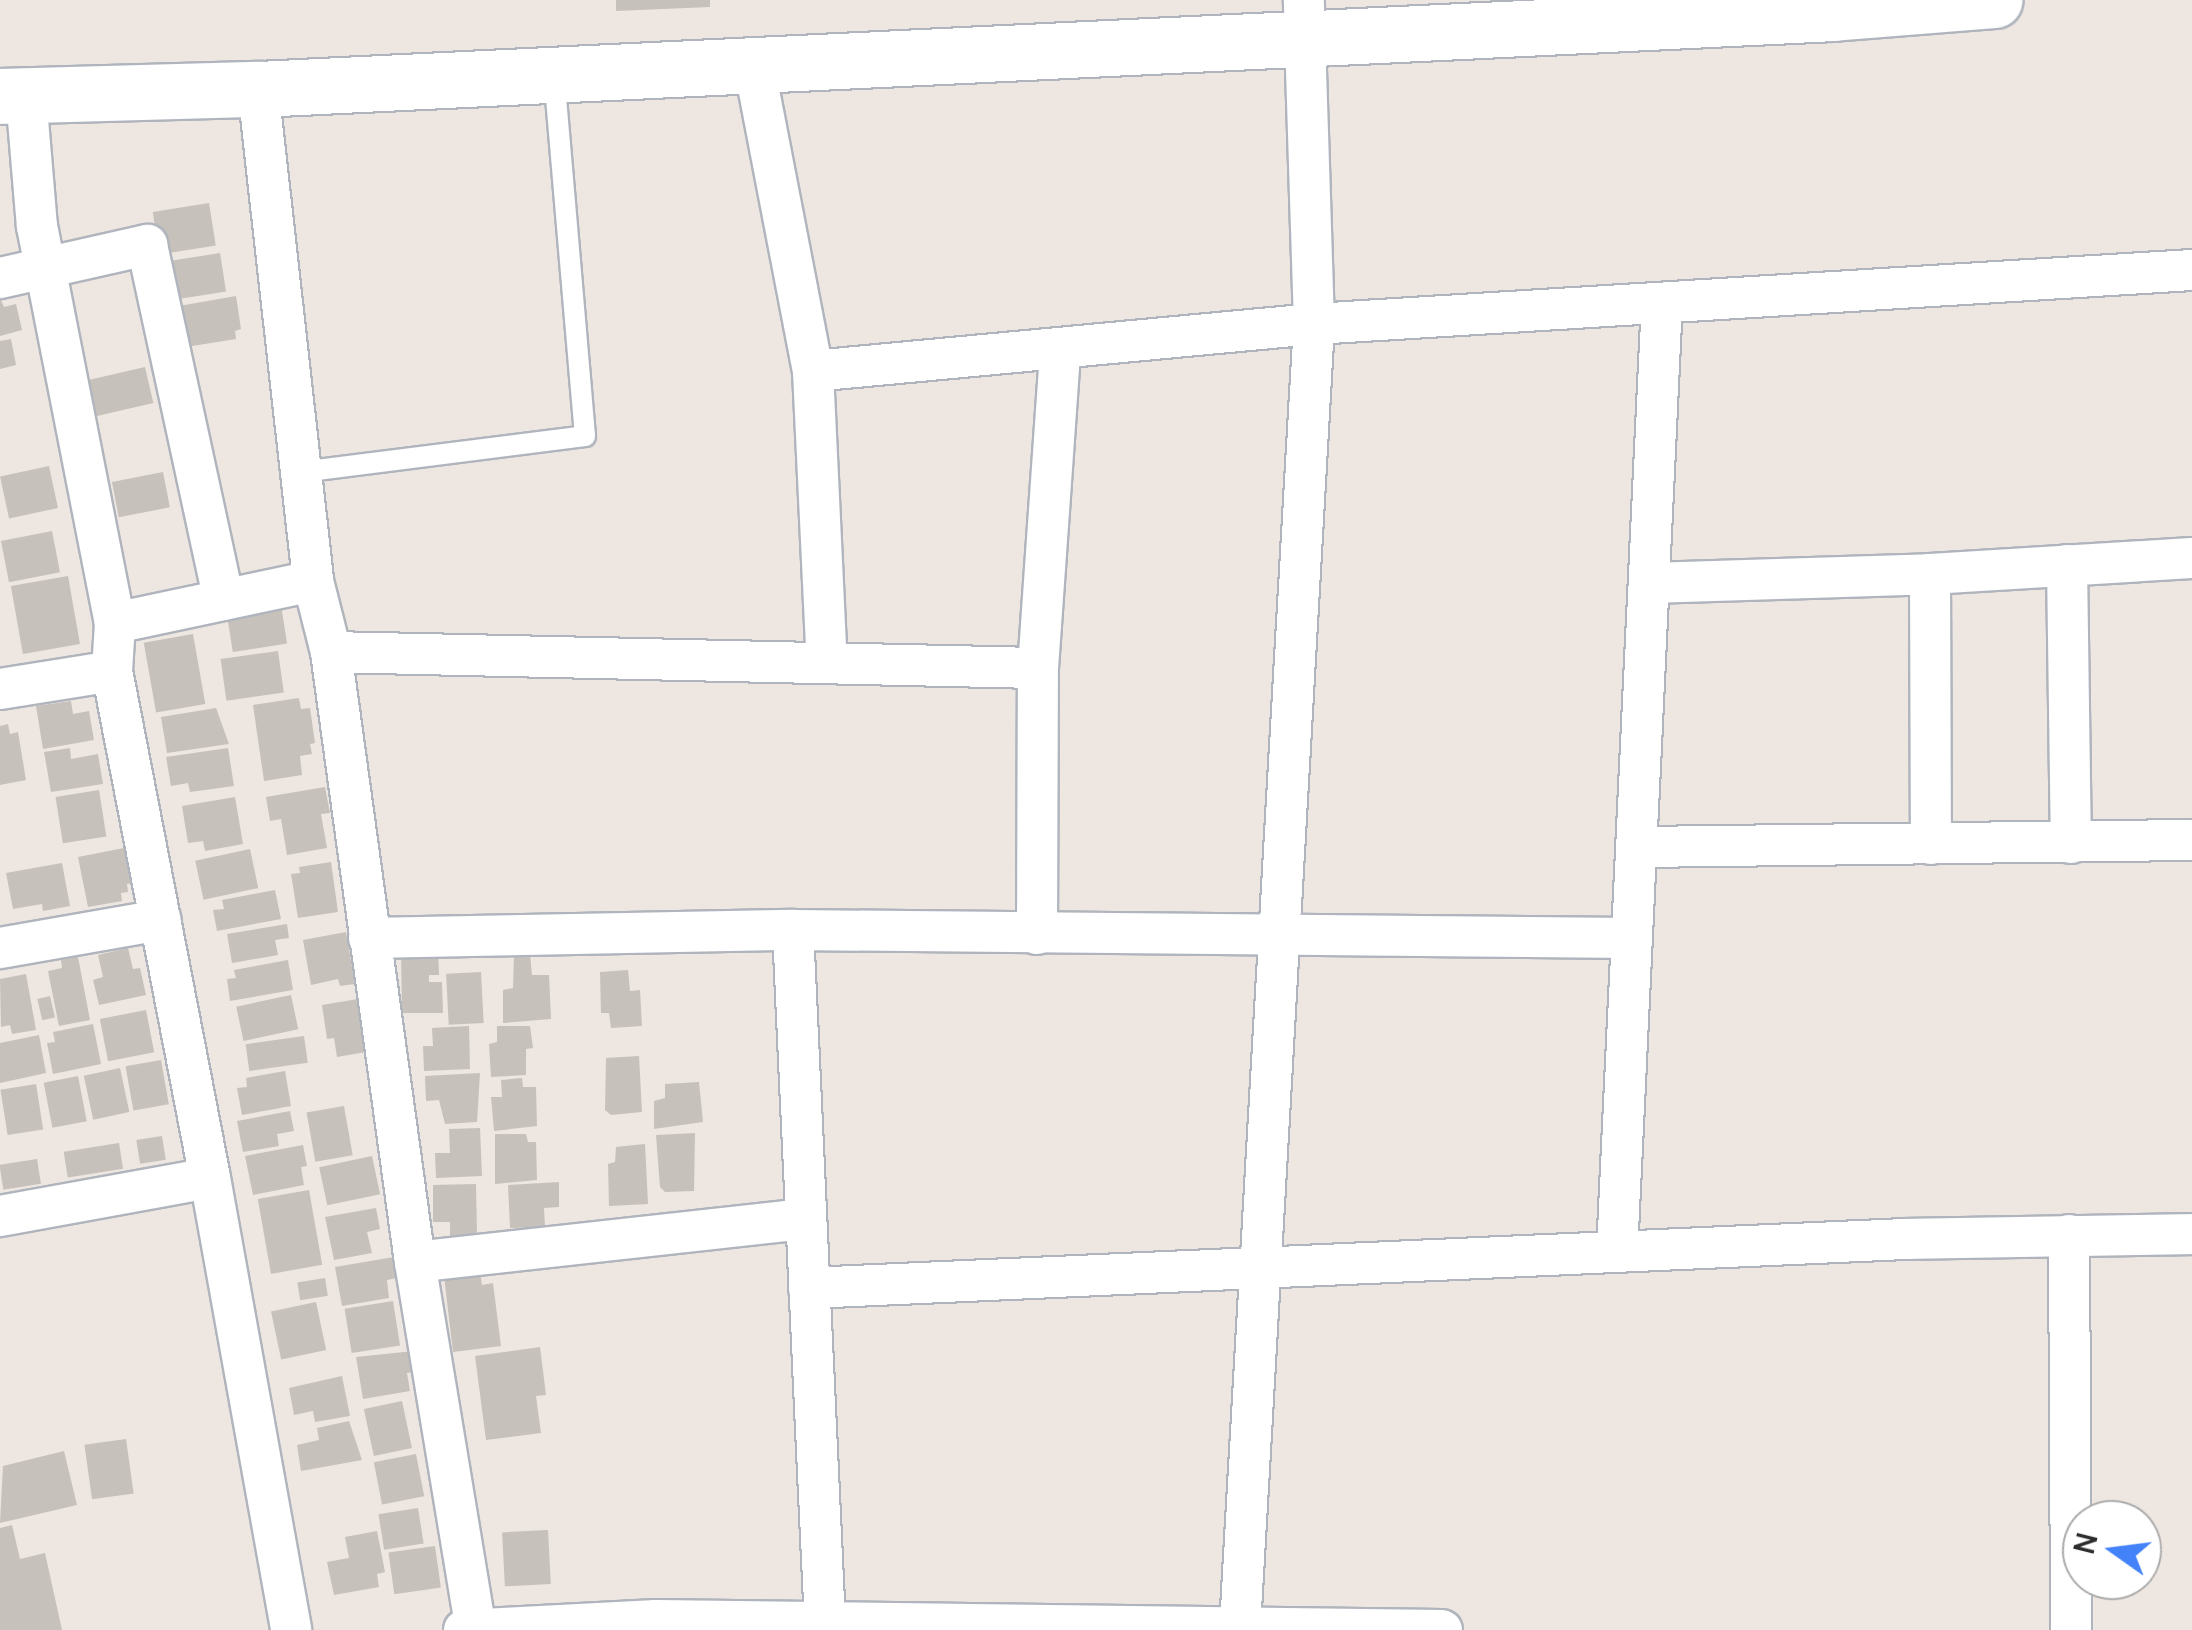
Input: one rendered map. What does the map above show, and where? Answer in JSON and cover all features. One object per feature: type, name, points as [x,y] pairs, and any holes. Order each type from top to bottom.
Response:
[{"type":"street","points":[[290,1630],[210,1178],[112,671],[115,623],[13,96],[258,89],[754,65],[1306,19],[1832,13],[1994,0]]},
{"type":"street","points":[[1240,1627],[1314,324],[1306,19]]},
{"type":"street","points":[[754,65],[812,370],[827,663]]},
{"type":"street","points":[[258,89],[313,581],[331,652],[415,1262],[476,1629]]},
{"type":"street","points":[[0,278],[147,246],[224,600]]},
{"type":"street","points":[[812,370],[1060,351],[1314,324],[2192,270]]},
{"type":"street","points":[[1617,1252],[1662,303]]},
{"type":"street","points":[[1037,934],[1038,668],[1060,351]]},
{"type":"street","points":[[1650,584],[1930,574],[2192,558]]},
{"type":"street","points":[[2067,564],[2071,843]]},
{"type":"street","points":[[1930,574],[1931,844]]},
{"type":"street","points":[[115,623],[313,581]]},
{"type":"street","points":[[331,652],[1038,668]]},
{"type":"street","points":[[0,689],[112,671]]},
{"type":"street","points":[[1638,847],[2192,840]]},
{"type":"street","points":[[0,948],[160,920]]},
{"type":"street","points":[[369,938],[792,930],[1632,938]]},
{"type":"street","points":[[792,930],[825,1624]]},
{"type":"street","points":[[0,1216],[210,1178]]},
{"type":"street","points":[[415,1262],[806,1219]]},
{"type":"street","points":[[809,1288],[1617,1252],[2192,1234]]},
{"type":"street","points":[[2069,1235],[2072,1630]]},
{"type":"street","points":[[464,1630],[656,1620],[1442,1630]]},
{"type":"lane","points":[[301,472],[585,436],[554,75]]},
{"type":"building","points":[[616,0],[710,0],[710,7],[616,11]]},
{"type":"building","points":[[209,203],[216,245],[159,254],[153,212]]},
{"type":"building","points":[[220,253],[226,292],[171,300],[165,262]]},
{"type":"building","points":[[236,296],[241,329],[235,331],[236,339],[186,347],[179,306]]},
{"type":"building","points":[[0,298],[4,307],[16,304],[22,330],[0,336]]},
{"type":"building","points":[[11,339],[16,365],[0,369],[0,341]]},
{"type":"building","points":[[145,367],[153,403],[95,417],[87,380]]},
{"type":"building","points":[[49,466],[58,508],[9,518],[0,476]]},
{"type":"building","points":[[163,472],[170,507],[119,517],[112,482]]},
{"type":"building","points":[[52,531],[60,572],[9,582],[1,541]]},
{"type":"building","points":[[68,576],[80,644],[23,654],[11,586]]},
{"type":"building","points":[[281,605],[287,644],[233,652],[227,614]]},
{"type":"building","points":[[193,634],[205,704],[156,713],[144,643]]},
{"type":"building","points":[[278,651],[284,693],[226,701],[221,659]]},
{"type":"building","points":[[299,698],[301,709],[310,708],[315,743],[310,744],[312,754],[300,756],[302,775],[264,781],[253,705]]},
{"type":"building","points":[[71,701],[73,714],[89,711],[94,740],[43,749],[36,706]]},
{"type":"building","points":[[216,708],[229,744],[167,753],[161,717]]},
{"type":"building","points":[[8,724],[10,734],[18,732],[26,780],[0,785],[0,726]]},
{"type":"building","points":[[70,748],[71,759],[98,754],[103,784],[51,792],[44,752]]},
{"type":"building","points":[[228,748],[234,786],[190,792],[188,783],[171,786],[166,757]]},
{"type":"building","points":[[325,787],[330,813],[321,814],[327,848],[287,855],[281,819],[270,821],[266,797]]},
{"type":"building","points":[[99,790],[106,836],[63,843],[56,797]]},
{"type":"building","points":[[235,797],[243,844],[205,851],[203,841],[188,843],[182,806]]},
{"type":"building","points":[[124,848],[132,883],[127,884],[128,892],[121,893],[122,901],[88,907],[78,857]]},
{"type":"building","points":[[250,849],[258,888],[204,900],[195,861]]},
{"type":"building","points":[[331,862],[338,912],[298,918],[291,874],[300,873],[299,867]]},
{"type":"building","points":[[62,863],[70,906],[43,911],[42,904],[13,909],[6,873]]},
{"type":"building","points":[[275,890],[281,919],[217,931],[213,910],[224,909],[222,900]]},
{"type":"building","points":[[287,924],[289,938],[275,940],[278,955],[232,963],[227,934]]},
{"type":"building","points":[[346,932],[355,984],[340,986],[338,979],[311,985],[303,940]]},
{"type":"building","points":[[128,948],[133,969],[140,968],[146,995],[99,1005],[93,980],[103,977],[98,955]]},
{"type":"building","points":[[401,950],[438,950],[439,975],[429,975],[429,982],[442,982],[443,1013],[402,1013]]},
{"type":"building","points":[[530,954],[532,975],[549,975],[551,1019],[503,1023],[503,990],[513,988],[514,956]]},
{"type":"building","points":[[78,957],[90,1020],[59,1026],[48,971],[62,968],[61,960]]},
{"type":"building","points":[[288,960],[293,990],[230,1001],[227,979],[236,978],[234,970]]},
{"type":"building","points":[[628,970],[630,991],[640,990],[642,1026],[611,1028],[609,1013],[601,1013],[600,972]]},
{"type":"building","points":[[481,972],[484,1023],[449,1025],[446,974]]},
{"type":"building","points":[[26,974],[36,1030],[12,1034],[10,1025],[1,1027],[0,979]]},
{"type":"building","points":[[291,995],[298,1029],[244,1041],[236,1007]]},
{"type":"building","points":[[50,996],[55,1017],[42,1020],[37,999]]},
{"type":"building","points":[[358,999],[366,1052],[337,1057],[334,1038],[327,1039],[322,1005]]},
{"type":"building","points":[[146,1010],[154,1052],[108,1061],[100,1019]]},
{"type":"building","points":[[93,1024],[101,1064],[53,1074],[47,1043],[55,1042],[53,1032]]},
{"type":"building","points":[[469,1026],[470,1069],[424,1071],[423,1046],[433,1046],[432,1028]]},
{"type":"building","points":[[497,1026],[530,1026],[533,1048],[526,1049],[526,1075],[491,1077],[489,1044],[497,1042]]},
{"type":"building","points":[[39,1035],[46,1073],[0,1083],[0,1043]]},
{"type":"building","points":[[304,1036],[308,1063],[249,1071],[246,1044]]},
{"type":"building","points":[[639,1056],[642,1112],[611,1115],[605,1110],[606,1058]]},
{"type":"building","points":[[161,1060],[169,1104],[133,1111],[126,1066]]},
{"type":"building","points":[[120,1068],[129,1112],[93,1120],[84,1076]]},
{"type":"building","points":[[285,1071],[291,1106],[242,1115],[237,1088],[247,1087],[246,1078]]},
{"type":"building","points":[[480,1073],[477,1122],[445,1124],[439,1100],[426,1101],[425,1076]]},
{"type":"building","points":[[78,1076],[87,1121],[52,1128],[44,1083]]},
{"type":"building","points":[[522,1078],[523,1087],[536,1087],[537,1126],[494,1131],[491,1097],[502,1097],[501,1080]]},
{"type":"building","points":[[699,1082],[703,1122],[654,1129],[654,1101],[665,1098],[665,1084]]},
{"type":"building","points":[[36,1084],[43,1129],[8,1135],[0,1090]]},
{"type":"building","points":[[344,1106],[353,1155],[315,1162],[307,1113]]},
{"type":"building","points":[[290,1111],[294,1131],[277,1134],[279,1146],[243,1152],[237,1121]]},
{"type":"building","points":[[480,1128],[482,1176],[436,1178],[435,1153],[450,1153],[449,1129]]},
{"type":"building","points":[[695,1133],[694,1191],[665,1192],[660,1187],[656,1135]]},
{"type":"building","points":[[495,1134],[526,1134],[528,1142],[536,1142],[537,1180],[495,1184]]},
{"type":"building","points":[[162,1136],[166,1160],[140,1164],[136,1140]]},
{"type":"building","points":[[119,1143],[123,1169],[68,1177],[64,1152]]},
{"type":"building","points":[[645,1144],[648,1204],[609,1206],[608,1164],[615,1162],[616,1147]]},
{"type":"building","points":[[303,1145],[307,1166],[301,1167],[304,1185],[253,1195],[245,1156]]},
{"type":"building","points":[[372,1156],[380,1194],[327,1205],[319,1167]]},
{"type":"building","points":[[37,1159],[41,1184],[3,1190],[0,1165]]},
{"type":"building","points":[[559,1182],[559,1207],[544,1208],[545,1227],[510,1228],[508,1185]]},
{"type":"building","points":[[476,1184],[477,1235],[450,1236],[450,1222],[433,1222],[433,1185]]},
{"type":"building","points":[[309,1190],[322,1265],[271,1274],[258,1199]]},
{"type":"building","points":[[376,1208],[380,1229],[367,1232],[372,1253],[334,1260],[325,1217]]},
{"type":"building","points":[[394,1257],[397,1278],[387,1280],[389,1298],[342,1306],[335,1267]]},
{"type":"building","points":[[480,1272],[482,1285],[493,1283],[501,1346],[453,1352],[444,1276]]},
{"type":"building","points":[[325,1278],[328,1296],[300,1300],[297,1282]]},
{"type":"building","points":[[393,1301],[400,1345],[352,1353],[345,1309]]},
{"type":"building","points":[[316,1302],[326,1350],[281,1359],[271,1312]]},
{"type":"building","points":[[540,1347],[546,1395],[536,1396],[541,1433],[486,1440],[475,1356]]},
{"type":"building","points":[[414,1351],[417,1371],[407,1373],[410,1391],[363,1399],[356,1357]]},
{"type":"building","points":[[342,1376],[350,1416],[315,1422],[313,1411],[294,1415],[289,1388]]},
{"type":"building","points":[[402,1401],[412,1448],[374,1456],[364,1409]]},
{"type":"building","points":[[349,1421],[362,1460],[301,1471],[297,1445],[319,1440],[317,1428]]},
{"type":"building","points":[[126,1439],[134,1493],[92,1499],[84,1445]]},
{"type":"building","points":[[64,1451],[77,1505],[0,1523],[3,1466]]},
{"type":"building","points":[[416,1454],[424,1496],[382,1504],[374,1462]]},
{"type":"building","points":[[418,1508],[424,1544],[384,1550],[378,1514]]},
{"type":"building","points":[[12,1525],[20,1559],[45,1553],[62,1630],[0,1630],[0,1528]]},
{"type":"building","points":[[548,1530],[551,1584],[505,1586],[502,1532]]},
{"type":"building","points":[[377,1531],[385,1572],[377,1574],[379,1587],[334,1595],[327,1562],[349,1558],[345,1537]]},
{"type":"building","points":[[435,1546],[441,1588],[394,1594],[388,1553]]}]
